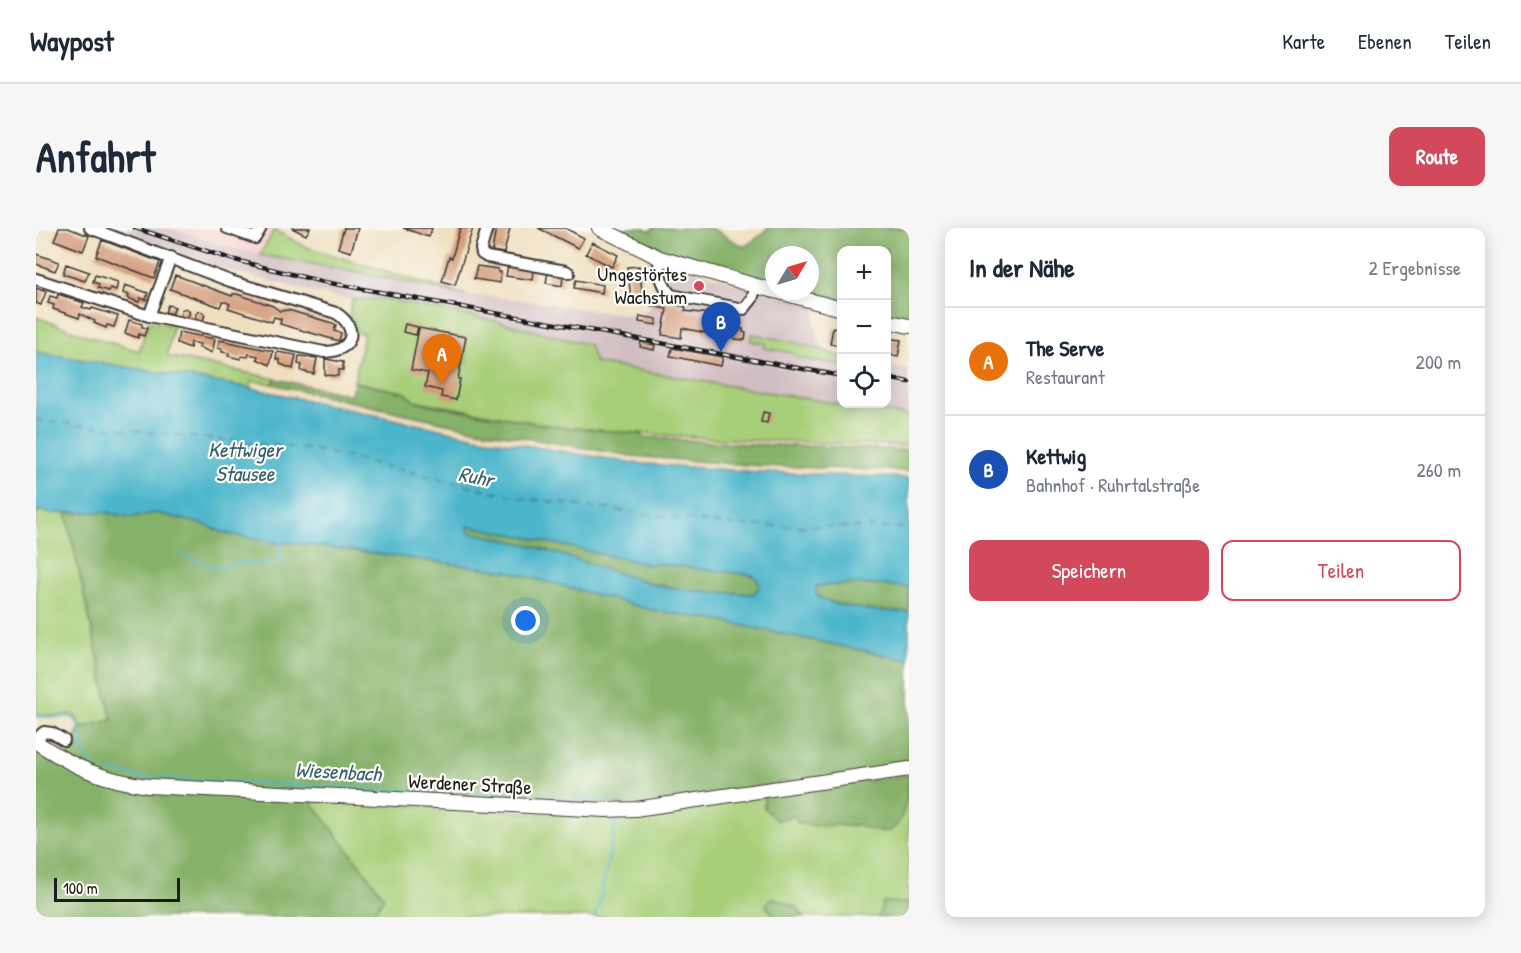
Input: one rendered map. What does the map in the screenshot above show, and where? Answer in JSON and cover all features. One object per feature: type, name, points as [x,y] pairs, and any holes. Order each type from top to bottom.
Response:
[{"type":"main road","points":[[599,228],[660,258],[765,288]]},
{"type":"main road","points":[[808,300],[837,308]]},
{"type":"main road","points":[[891,322],[909,326]]},
{"type":"main road","name":"Werdener Straße","points":[[36,740],[62,758],[101,777],[148,786],[606,810],[635,808],[909,769]]},
{"type":"street","points":[[36,279],[149,316],[324,352],[336,352],[347,344],[350,335],[348,322],[336,313],[243,285],[90,228]]},
{"type":"street","points":[[227,228],[255,238],[261,228]]},
{"type":"street","points":[[487,228],[481,249],[482,254],[487,257],[569,273]]},
{"type":"street","points":[[149,316],[171,257]]},
{"type":"street","points":[[660,258],[658,266],[660,276],[671,295],[744,309],[752,299],[756,286]]},
{"type":"street","points":[[36,740],[45,732],[64,740]]},
{"type":"shaded area","points":[[110,228],[173,228],[229,248],[465,295],[498,297],[639,316],[651,306],[652,299],[663,301],[645,264],[647,257],[765,291],[765,300],[796,300],[817,306],[814,323],[820,343],[828,353],[837,355],[837,404],[595,363],[589,345],[496,321],[382,299],[352,300],[231,271]]},
{"type":"shaded area","points":[[173,228],[275,228],[260,255],[229,248]]},
{"type":"shaded area","points":[[891,366],[909,370],[909,416],[862,408],[891,408]]},
{"type":"green space","points":[[618,228],[644,228],[651,231],[653,228],[711,228],[744,247],[764,233],[767,228],[909,228],[909,317],[891,313],[891,246],[837,246],[837,299],[819,294],[819,246],[765,246],[765,279],[664,251]]},
{"type":"green space","points":[[274,230],[306,247],[465,295],[358,272],[260,255]]},
{"type":"green space","points":[[382,299],[496,321],[589,345],[595,363],[837,404],[837,408],[862,408],[909,416],[909,446],[724,439],[553,426],[413,400],[406,393],[354,382],[364,334],[356,332],[349,316],[352,300]]},
{"type":"green space","points":[[36,317],[139,351],[149,321],[173,326],[167,356],[276,379],[272,384],[252,381],[251,388],[36,352]]},
{"type":"green space","points":[[752,334],[793,342],[837,355],[837,364],[798,358],[792,353],[764,348],[765,343],[751,341]]},
{"type":"green space","points":[[276,379],[351,395],[354,382],[406,393],[413,400],[432,405],[553,426],[643,434],[643,437],[725,443],[909,450],[909,471],[761,466],[631,456],[478,430],[272,384]]},
{"type":"green space","points":[[43,510],[46,513],[66,513],[112,721],[80,728],[77,718],[70,714],[36,715],[36,513]]},
{"type":"green space","points":[[103,512],[130,517],[156,513],[203,524],[224,533],[281,544],[288,542],[507,571],[652,610],[721,621],[909,660],[909,765],[646,803],[612,805],[310,800],[384,897],[371,917],[36,917],[36,745],[66,757],[80,728],[112,720],[66,513]]},
{"type":"green space","points":[[469,526],[650,565],[753,575],[759,582],[758,589],[753,594],[697,591],[656,585],[530,545],[470,532]]},
{"type":"green space","points":[[859,584],[909,587],[909,612],[874,610],[837,604],[817,596],[815,586]]},
{"type":"green space","points":[[909,774],[909,917],[371,917],[384,897],[309,799],[620,818]]},
{"type":"green space","points":[[909,774],[907,796],[902,814],[899,821],[889,831],[868,829],[857,824],[849,826],[808,825],[797,822],[794,815],[777,821],[764,808],[764,795]]},
{"type":"green space","points":[[775,898],[796,907],[805,917],[775,917],[766,906],[770,899]]},
{"type":"green space","points":[[883,902],[909,903],[909,917],[878,917]]},
{"type":"water","points":[[36,352],[251,388],[476,437],[633,463],[760,472],[909,478],[909,587],[859,584],[816,586],[817,596],[837,604],[874,610],[909,612],[909,660],[721,621],[652,610],[507,571],[288,542],[281,544],[224,533],[203,524],[156,513],[130,517],[103,512],[46,513],[43,510],[36,513]],"holes":[[[469,526],[650,565],[753,575],[759,582],[758,589],[753,594],[697,591],[656,585],[530,545],[470,532],[468,529]]]},
{"type":"building","points":[[59,228],[68,228],[89,236],[83,251],[54,240]]},
{"type":"building","points":[[292,228],[310,228],[306,235]]},
{"type":"building","points":[[344,228],[358,228],[351,252],[338,248]]},
{"type":"building","points":[[403,228],[432,228],[429,237]]},
{"type":"building","points":[[460,228],[473,228],[455,285],[442,281],[449,257],[452,258]]},
{"type":"building","points":[[496,228],[510,228],[504,253],[492,251]]},
{"type":"building","points":[[538,228],[565,228],[584,238],[578,248]]},
{"type":"building","points":[[102,240],[160,262],[154,278],[96,256]]},
{"type":"building","points":[[592,242],[618,255],[612,267],[586,254]]},
{"type":"building","points":[[36,254],[59,262],[55,271],[36,264]]},
{"type":"building","points":[[66,264],[89,272],[85,281],[63,274]]},
{"type":"building","points":[[508,265],[534,270],[533,280],[506,276]]},
{"type":"building","points":[[477,266],[498,269],[498,272],[501,272],[500,283],[474,279]]},
{"type":"building","points":[[639,266],[643,299],[634,300],[631,297],[627,267]]},
{"type":"building","points":[[548,272],[563,275],[562,286],[546,283]]},
{"type":"building","points":[[95,275],[118,282],[116,290],[98,288],[99,284],[93,282]]},
{"type":"building","points":[[175,275],[232,296],[237,294],[273,306],[280,311],[288,310],[332,323],[336,325],[334,331],[341,333],[339,341],[280,324],[281,319],[278,318],[274,317],[272,322],[228,308],[230,304],[226,302],[222,302],[220,307],[170,289]]},
{"type":"building","points":[[576,280],[603,285],[602,293],[574,288]]},
{"type":"building","points":[[125,285],[148,293],[146,300],[140,298],[139,302],[128,298],[129,295],[123,293]]},
{"type":"building","points":[[36,288],[46,292],[41,305],[36,303]]},
{"type":"building","points":[[58,294],[84,303],[82,307],[118,316],[114,327],[107,325],[106,328],[80,314],[79,318],[53,309],[54,305],[48,303],[50,296],[57,298]]},
{"type":"building","points":[[652,299],[686,307],[685,311],[725,316],[721,336],[682,328],[681,338],[662,335],[667,309],[651,306]]},
{"type":"building","points":[[168,305],[175,307],[172,314],[165,312]]},
{"type":"building","points":[[185,309],[189,313],[185,317],[181,313]]},
{"type":"building","points":[[200,312],[204,316],[200,320],[196,316]]},
{"type":"building","points":[[640,316],[657,319],[656,325],[639,322]]},
{"type":"building","points":[[129,320],[147,328],[144,336],[139,334],[138,338],[125,333]]},
{"type":"building","points":[[405,324],[418,327],[416,335],[403,332]]},
{"type":"building","points":[[419,328],[466,337],[456,400],[441,397],[442,391],[425,387],[428,373],[411,370]]},
{"type":"building","points":[[736,328],[743,329],[746,333],[745,340],[734,339]]},
{"type":"building","points":[[833,328],[837,328],[837,345],[830,344]]},
{"type":"building","points":[[179,332],[215,339],[212,353],[199,347],[200,344],[191,342],[190,348],[177,343]]},
{"type":"building","points":[[891,339],[901,340],[898,357],[891,355]]},
{"type":"building","points":[[219,340],[273,351],[270,365],[257,359],[258,356],[249,354],[248,357],[241,356],[241,359],[228,356],[229,353],[222,352],[222,349],[218,348]]},
{"type":"building","points":[[641,342],[655,345],[654,350],[640,347]]},
{"type":"building","points":[[672,348],[723,357],[721,366],[670,356]]},
{"type":"building","points":[[277,352],[296,355],[293,369],[280,364],[280,360],[276,359]]},
{"type":"building","points":[[299,356],[317,358],[314,374],[301,371],[302,365],[298,364]]},
{"type":"building","points":[[325,359],[343,362],[343,370],[339,370],[338,376],[325,375]]},
{"type":"building","points":[[763,412],[769,413],[767,423],[761,422]]},
{"type":"waterway","points":[[180,554],[218,569],[238,563],[268,564],[281,558],[281,544]]},
{"type":"waterway","points":[[36,717],[67,716],[75,719],[86,755],[95,766]]},
{"type":"waterway","name":"Wiesenbach","points":[[106,770],[138,777],[618,801]]},
{"type":"waterway","name":"Wiesenbach","points":[[593,917],[598,909],[615,827],[613,825],[619,817]]},
{"type":"ferry route","points":[[36,420],[317,450],[521,498],[731,525],[909,528]]},
{"type":"railway","points":[[135,228],[231,259],[319,281],[837,375]]},
{"type":"railway","points":[[891,379],[909,382]]},
{"type":"place","name":"Ungestörtes Wachstum","points":[[699,286]]},
{"type":"place","name":"Kettwig","points":[[721,352]]},
{"type":"place","name":"The Serve","points":[[442,384]]},
{"type":"water label","name":"Kettwiger Stausee","points":[[245,462]]},
{"type":"water label","name":"Ruhr","points":[[476,477]]}]
